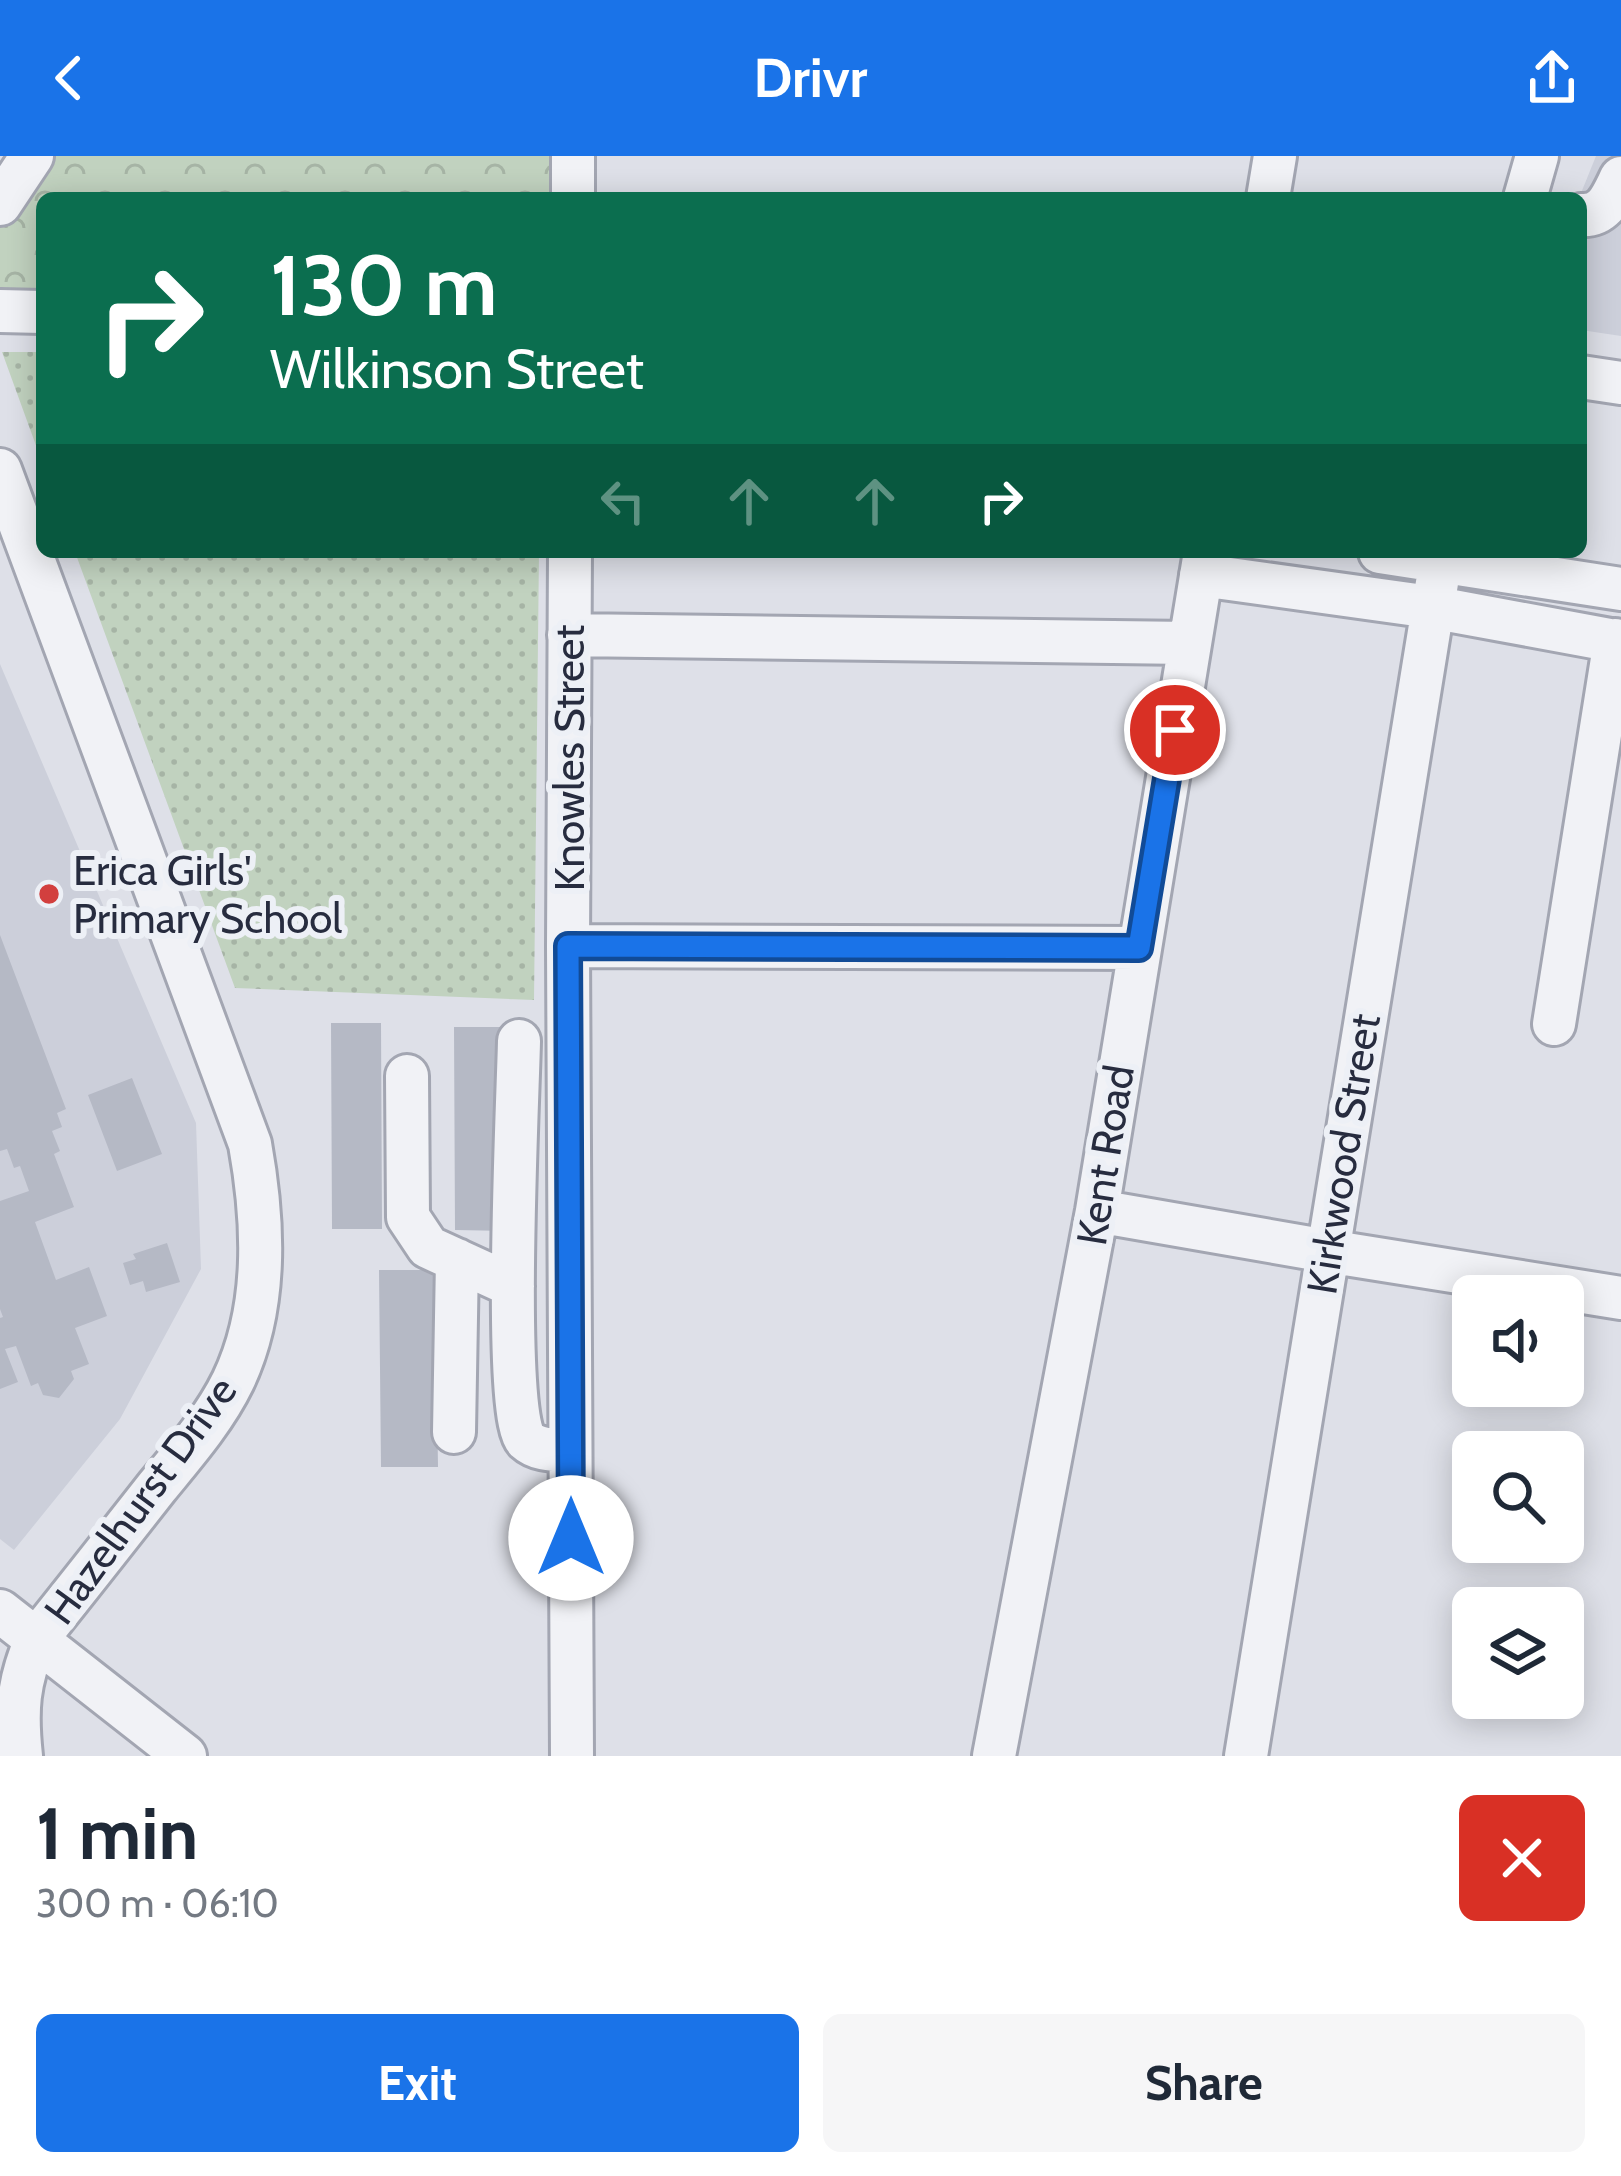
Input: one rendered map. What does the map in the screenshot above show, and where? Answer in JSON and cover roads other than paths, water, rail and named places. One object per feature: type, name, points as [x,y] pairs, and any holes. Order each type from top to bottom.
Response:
[{"type":"street","points":[[0,204],[32,156]]},
{"type":"street","points":[[573,156],[573,192]]},
{"type":"street","points":[[1269,192],[1275,156]]},
{"type":"street","points":[[1527,192],[1537,156]]},
{"type":"street","points":[[1587,216],[1606,207],[1621,178]]},
{"type":"street","points":[[0,311],[36,312]]},
{"type":"street","points":[[1587,378],[1621,383]]},
{"type":"street","name":"Hazelhurst Drive","points":[[0,470],[250,1144],[260,1198],[258,1284],[247,1344],[232,1382],[185,1451],[36,1640]]},
{"type":"street","name":"Knowles Street","points":[[570,558],[572,1756]]},
{"type":"street","name":"Kirkwood Street","points":[[1246,1756],[1441,558]]},
{"type":"street","points":[[1447,558],[1621,589]]},
{"type":"street","points":[[1203,564],[1618,641],[1554,1024]]},
{"type":"street","name":"Kent Road","points":[[994,1756],[1097,1211],[1203,564]]},
{"type":"street","points":[[569,634],[1190,643]]},
{"type":"street","points":[[568,946],[1139,948]]},
{"type":"street","points":[[519,1041],[513,1286],[518,1425],[526,1440],[542,1448],[570,1451]]},
{"type":"street","points":[[407,1076],[407,1217],[428,1246],[513,1286]]},
{"type":"street","points":[[1097,1211],[1621,1298]]},
{"type":"street","points":[[454,1432],[457,1260]]},
{"type":"street","points":[[0,1611],[185,1756]]},
{"type":"street","points":[[21,1756],[18,1695],[36,1640]]},
{"type":"place","name":"Erica Girls' Primary School","points":[[49,894]]}]
